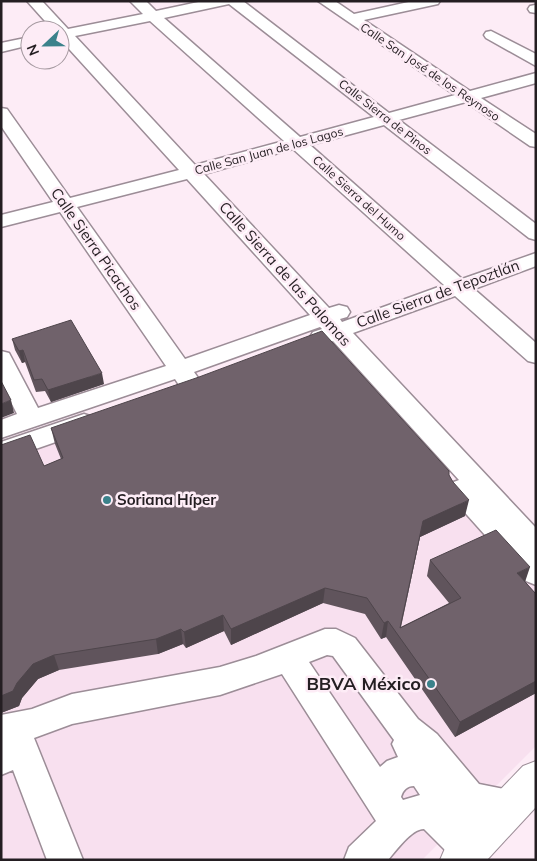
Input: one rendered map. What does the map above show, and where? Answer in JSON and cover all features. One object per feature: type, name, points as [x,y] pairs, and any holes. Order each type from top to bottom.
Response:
[{"type":"main road","points":[[468,851],[536,779]]},
{"type":"street","points":[[18,1],[34,20]]},
{"type":"street","name":"Calle Sierra de las Palomas","points":[[34,1],[48,20]]},
{"type":"street","name":"Calle Sierra del Humo","points":[[137,1],[536,356]]},
{"type":"street","points":[[70,37],[224,1]]},
{"type":"street","name":"Calle Sierra de Pinos","points":[[234,1],[536,234]]},
{"type":"street","name":"Calle San José de los Reynoso","points":[[325,1],[536,142]]},
{"type":"street","points":[[351,19],[433,1]]},
{"type":"street","points":[[490,35],[536,61]]},
{"type":"street","points":[[511,47],[529,42]]},
{"type":"street","points":[[1,48],[20,43]]},
{"type":"street","name":"Calle Sierra de las Palomas","points":[[70,49],[322,327],[536,573]]},
{"type":"street","name":"Calle San Juan de los Lagos","points":[[1,221],[184,174],[536,78]]},
{"type":"street","name":"Calle Sierra Picachos","points":[[1,113],[185,377]]},
{"type":"street","name":"Calle Sierra de Tepoztlán","points":[[1,452],[185,377],[452,281],[536,246]]},
{"type":"street","name":"Calle Sierra de Tepoztlán","points":[[452,281],[536,259]]},
{"type":"street","name":"Calle Sierra de las Palomas","points":[[322,327],[536,547]]},
{"type":"street","points":[[1,358],[32,419]]},
{"type":"street","name":"Calle Sierra de Tepoztlán","points":[[1,430],[32,419],[185,377]]},
{"type":"street","points":[[65,860],[12,737],[72,709],[220,681],[289,658],[325,642],[336,642],[344,647],[413,748],[468,851]]},
{"type":"street","points":[[289,658],[390,812]]},
{"type":"street","points":[[358,764],[378,765],[413,748],[425,745],[467,796],[478,802],[509,807]]},
{"type":"street","points":[[362,860],[390,812],[388,783],[397,773],[409,769],[413,748]]},
{"type":"street","points":[[390,812],[428,812],[444,823],[468,851]]},
{"type":"shaded area","points":[[320,346],[536,589],[536,746],[422,860],[1,860],[1,460]]},
{"type":"building","points":[[71,320],[102,373],[48,390],[42,379],[34,380],[23,350],[19,351],[12,339]]},
{"type":"building","points":[[322,331],[449,471],[453,482],[469,500],[423,521],[400,628],[461,598],[430,560],[496,530],[530,567],[517,573],[536,594],[536,681],[460,722],[388,621],[384,623],[367,598],[325,588],[231,629],[223,615],[184,632],[181,629],[156,639],[54,655],[33,664],[17,683],[13,691],[1,696],[1,445],[30,435],[44,466],[63,458],[51,428],[199,377]]},
{"type":"building","points":[[1,381],[11,400],[1,404]]},
{"type":"place","name":"Soriana Híper","points":[[107,500]]},
{"type":"place","name":"BBVA México","points":[[431,684]]}]
